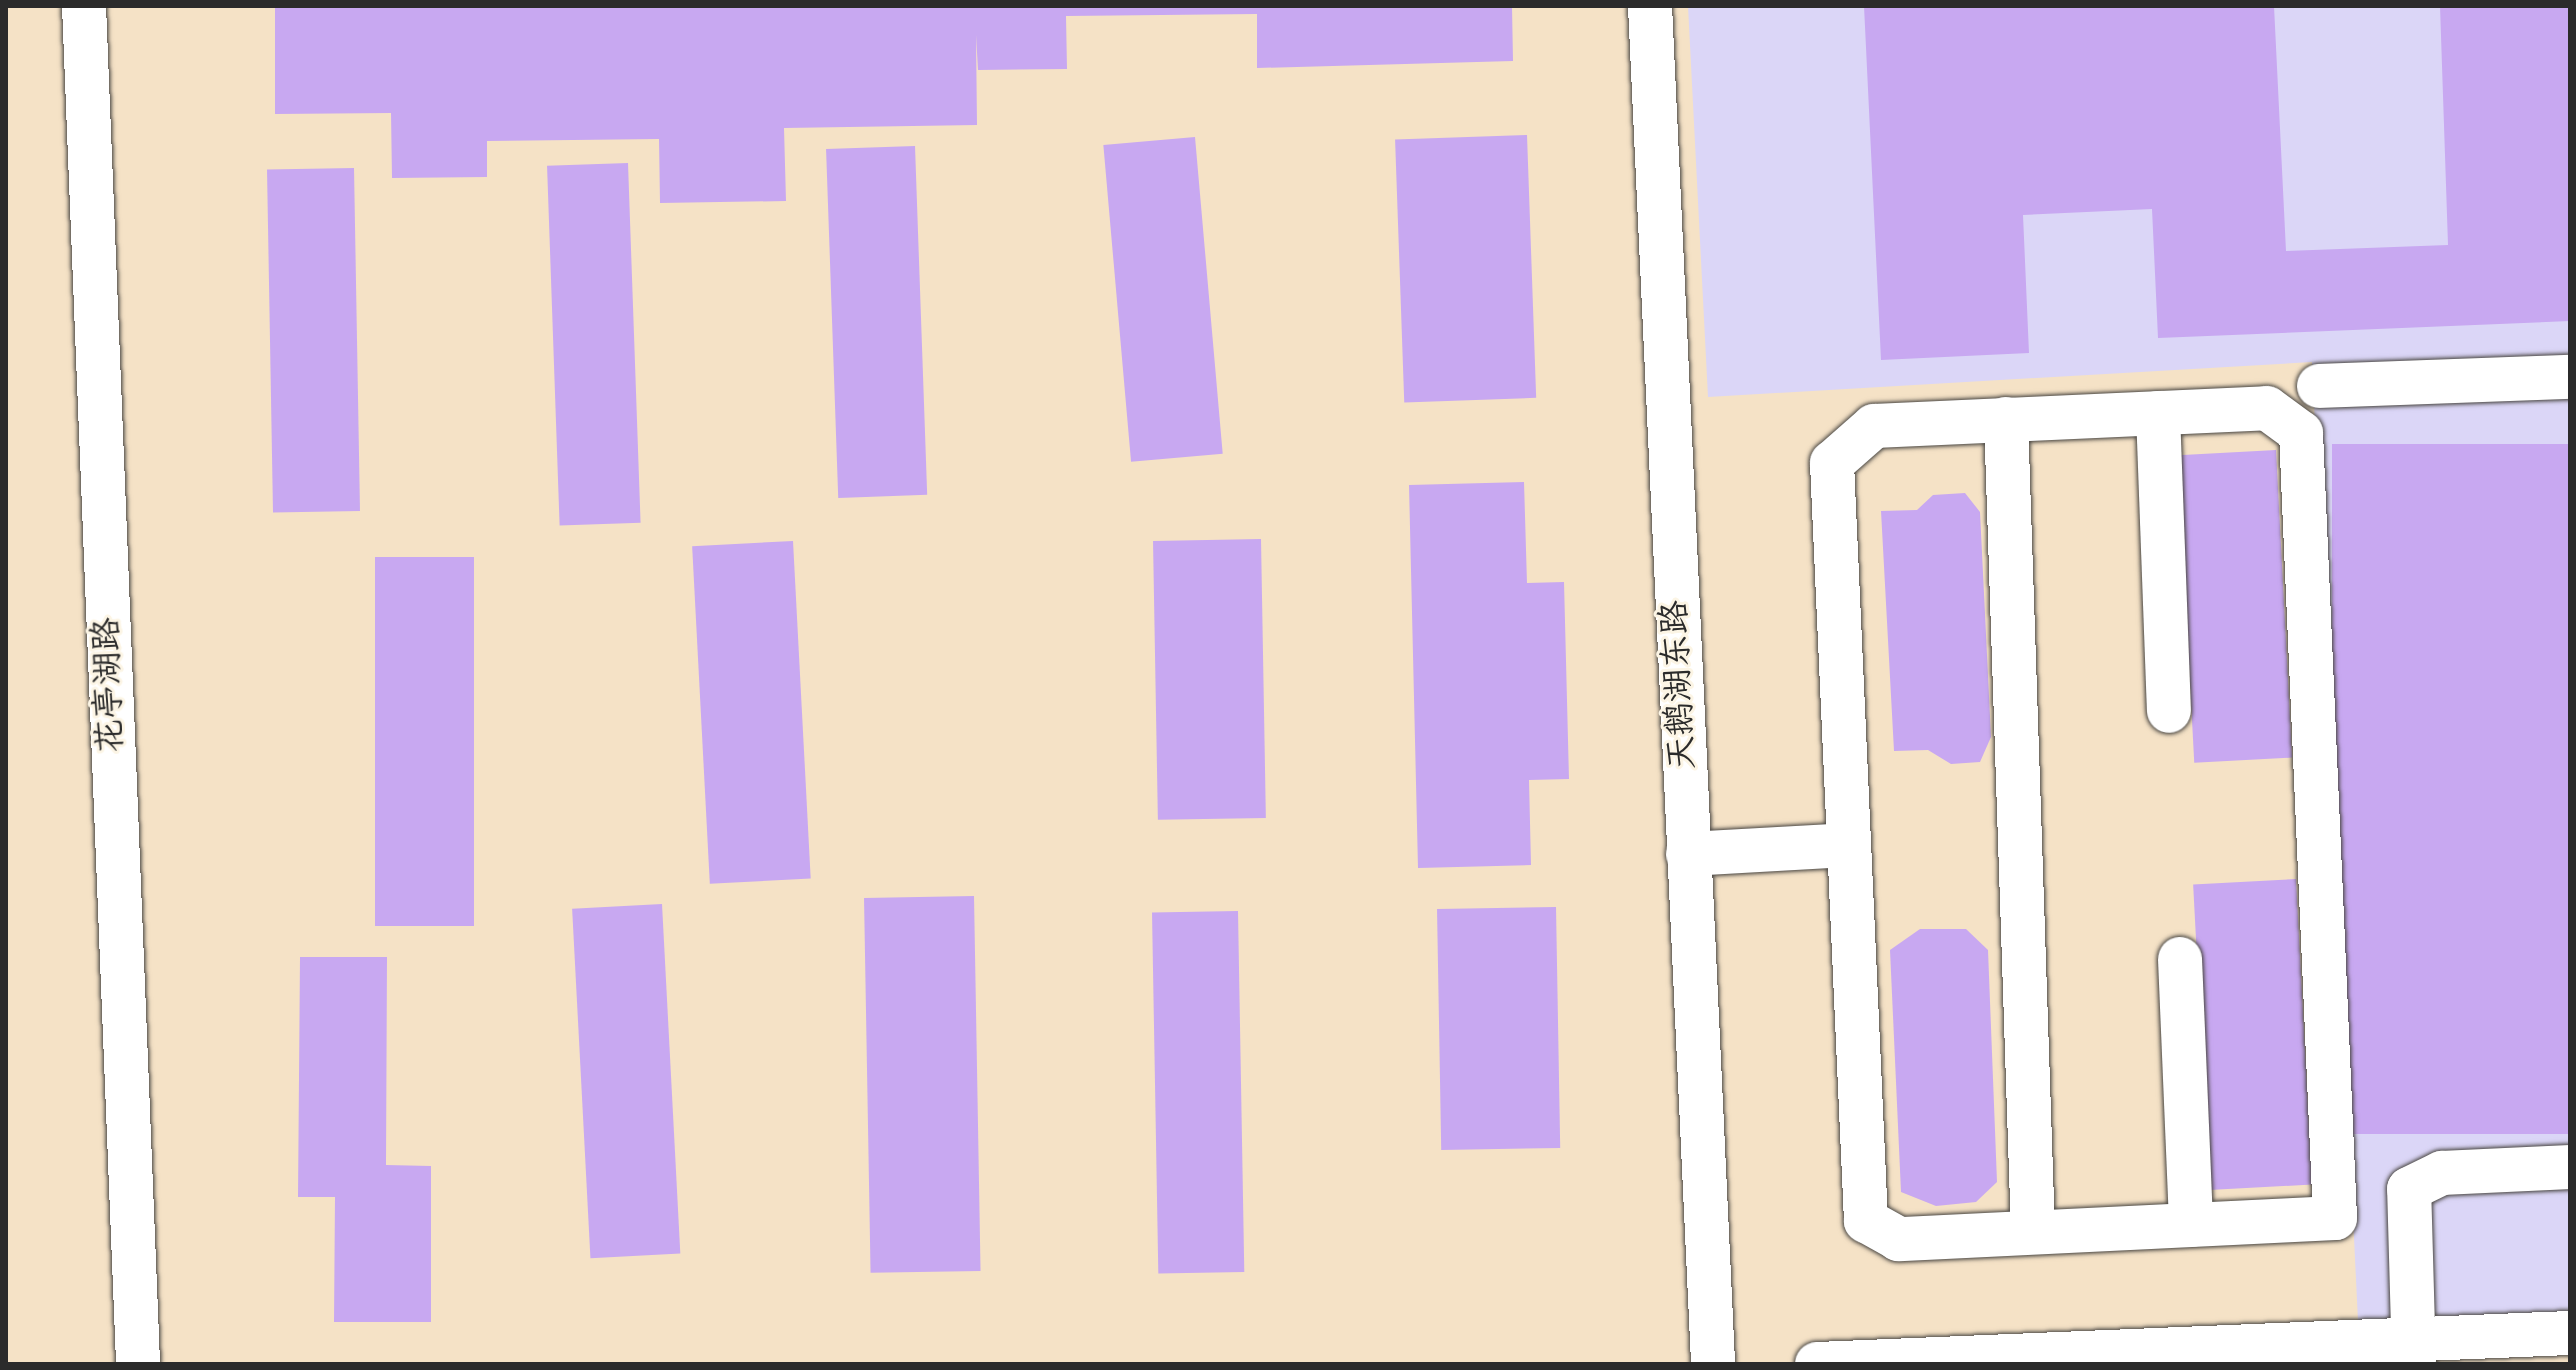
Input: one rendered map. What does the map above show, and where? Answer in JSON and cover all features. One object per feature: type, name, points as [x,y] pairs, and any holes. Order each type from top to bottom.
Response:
[{"type":"street","name":"花亭湖路","points":[[84,6],[138,1364]]},
{"type":"street","name":"天鹅湖东路","points":[[1650,6],[1713,1364]]},
{"type":"street","points":[[2319,386],[2570,377]]},
{"type":"street","points":[[2267,408],[2301,433],[2335,1218],[1899,1239],[1866,1221],[1832,463],[1874,426],[2158,413],[2267,408]]},
{"type":"street","points":[[2158,413],[2169,711]]},
{"type":"street","points":[[2006,419],[2033,1232]]},
{"type":"street","points":[[1688,854],[1847,845]]},
{"type":"street","points":[[2180,959],[2191,1225]]},
{"type":"street","points":[[2414,1352],[2409,1189],[2442,1173],[2570,1167]]},
{"type":"street","points":[[1817,1364],[2414,1352],[2570,1333]]},
{"type":"shaded area","points":[[1688,6],[2570,6],[2570,1333],[2359,1342],[2312,362],[1708,397]]},
{"type":"building","points":[[275,6],[1512,6],[1513,61],[1257,68],[1257,14],[1066,16],[1067,69],[978,70],[976,35],[977,125],[784,128],[786,201],[660,203],[659,139],[487,141],[487,177],[392,178],[391,113],[275,114]]},
{"type":"building","points":[[1864,6],[2274,6],[2286,251],[2448,245],[2440,6],[2570,6],[2570,321],[2158,338],[2152,209],[2023,215],[2029,353],[1881,360]]},
{"type":"building","points":[[1527,135],[1536,398],[1404,402],[1395,140]]},
{"type":"building","points":[[1195,137],[1223,454],[1131,462],[1103,145]]},
{"type":"building","points":[[915,146],[927,495],[838,498],[826,149]]},
{"type":"building","points":[[628,163],[641,523],[560,526],[547,166]]},
{"type":"building","points":[[354,168],[360,511],[273,512],[267,170]]},
{"type":"building","points":[[2332,444],[2570,444],[2570,1134],[2332,1134]]},
{"type":"building","points":[[2276,450],[2292,758],[2194,763],[2178,455]]},
{"type":"building","points":[[1524,482],[1527,583],[1564,582],[1569,779],[1529,780],[1531,865],[1418,868],[1409,485]]},
{"type":"building","points":[[1965,493],[1980,512],[1991,737],[1980,762],[1951,764],[1928,750],[1894,751],[1881,511],[1917,510],[1933,495]]},
{"type":"building","points":[[1261,539],[1266,818],[1158,820],[1153,541]]},
{"type":"building","points":[[793,541],[811,879],[710,884],[692,546]]},
{"type":"building","points":[[375,557],[474,557],[474,926],[375,926]]},
{"type":"building","points":[[2296,879],[2312,1185],[2209,1190],[2193,884]]},
{"type":"building","points":[[974,896],[981,1271],[871,1273],[864,898]]},
{"type":"building","points":[[662,904],[680,1254],[590,1258],[572,909]]},
{"type":"building","points":[[1556,907],[1560,1148],[1441,1150],[1437,909]]},
{"type":"building","points":[[1238,911],[1244,1272],[1158,1273],[1152,913]]},
{"type":"building","points":[[1920,929],[1966,929],[1988,950],[1997,1182],[1976,1202],[1936,1206],[1901,1192],[1890,950]]},
{"type":"building","points":[[300,957],[387,957],[386,1165],[431,1166],[431,1322],[334,1322],[335,1197],[298,1197]]}]
